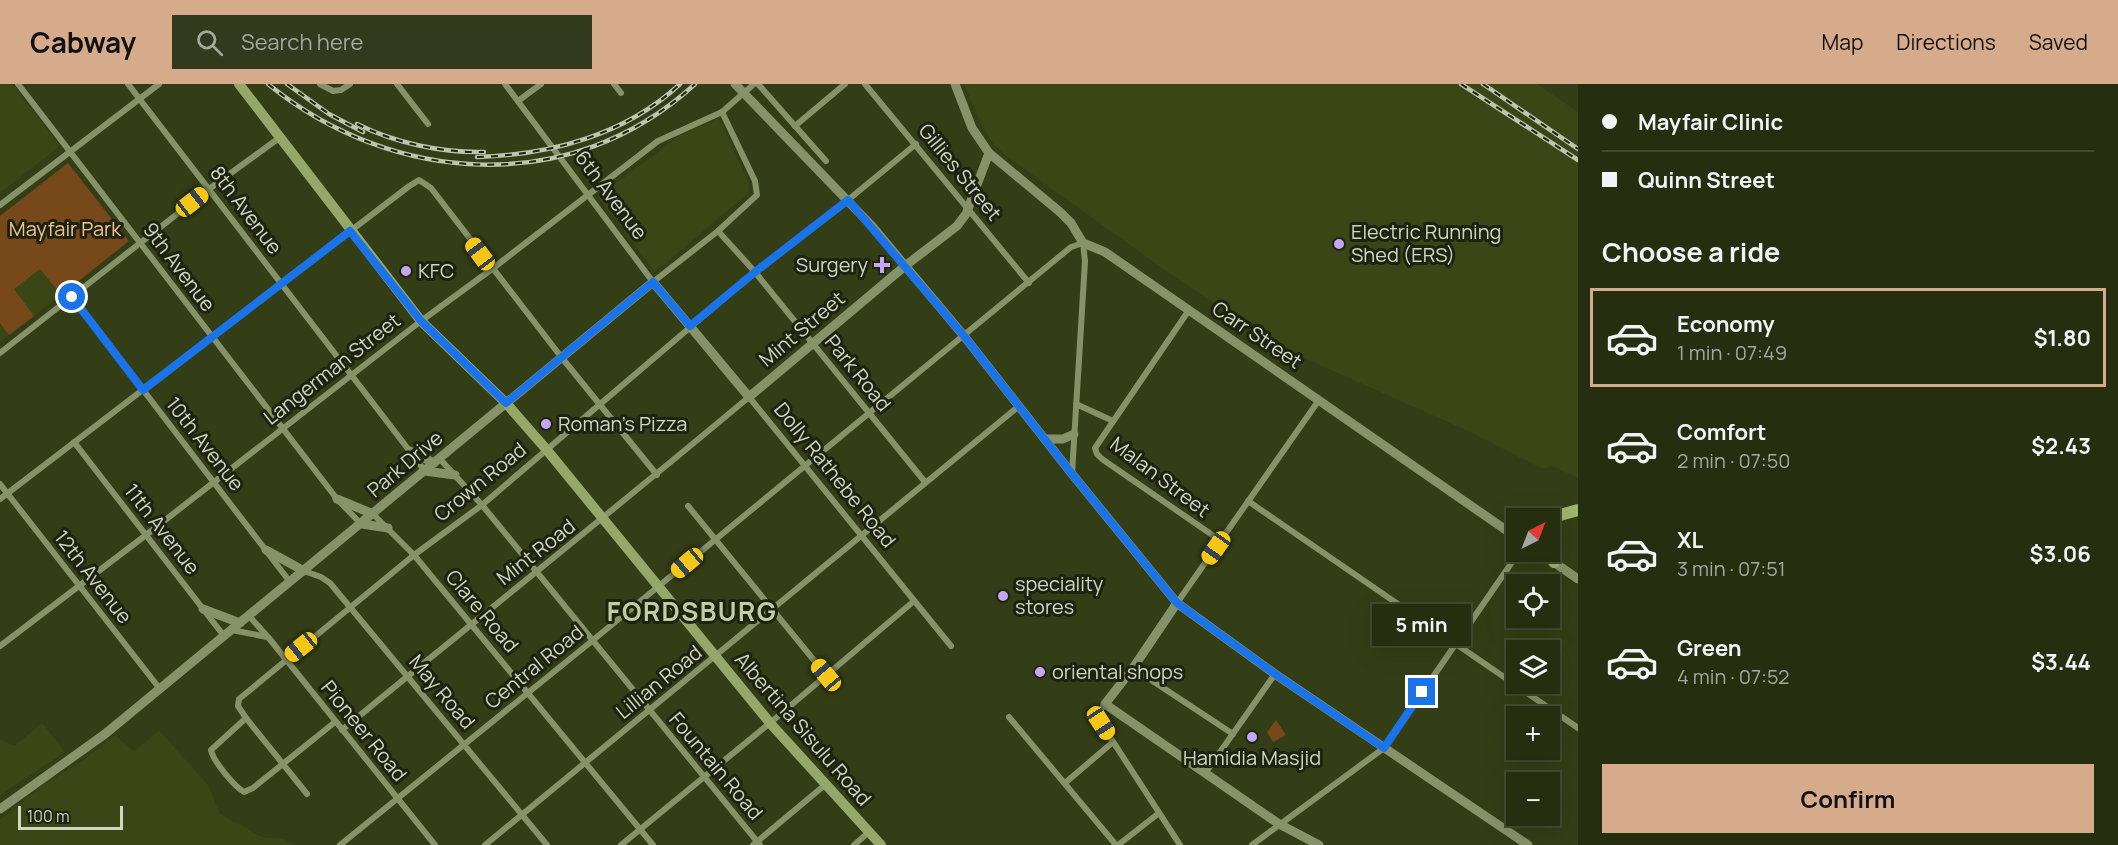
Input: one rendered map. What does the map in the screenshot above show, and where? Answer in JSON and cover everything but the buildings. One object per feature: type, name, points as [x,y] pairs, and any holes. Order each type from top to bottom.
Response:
[{"type":"highway","points":[[1560,523],[1572,511]]},
{"type":"main road","name":"Albertina Sisulu Road","points":[[239,84],[421,321],[506,403],[546,448],[770,723],[881,845]]},
{"type":"street","name":"9th Avenue","points":[[18,84],[337,499],[362,524]]},
{"type":"street","name":"8th Avenue","points":[[128,84],[425,471]]},
{"type":"street","points":[[0,205],[159,84]]},
{"type":"street","points":[[320,84],[328,90],[337,91],[350,84]]},
{"type":"street","points":[[397,84],[428,124]]},
{"type":"street","name":"6th Avenue","points":[[505,84],[653,282],[690,326]]},
{"type":"street","points":[[518,101],[541,84]]},
{"type":"street","points":[[614,84],[621,93]]},
{"type":"street","points":[[735,84],[848,200],[905,266],[964,336],[1177,603],[1275,674],[1528,845]]},
{"type":"street","points":[[756,84],[826,161]]},
{"type":"street","name":"Langerman Street","points":[[0,646],[147,535],[282,427],[589,196],[658,141],[722,112],[756,84]]},
{"type":"street","points":[[795,126],[844,84]]},
{"type":"street","name":"Gillies Street","points":[[865,84],[1029,283]]},
{"type":"street","points":[[955,84],[972,128],[988,153],[1071,222],[1083,243],[1085,261],[1072,474]]},
{"type":"street","name":"Park Drive","points":[[0,809],[105,734],[752,202],[758,191],[722,112]]},
{"type":"street","points":[[0,353],[209,189],[279,138]]},
{"type":"street","name":"Crown Road","points":[[246,718],[238,706],[239,699],[414,555],[482,505],[690,326],[916,144]]},
{"type":"street","name":"Mint Street","points":[[749,397],[905,266],[957,226],[968,208],[988,153]]},
{"type":"street","points":[[0,499],[419,180],[431,188],[562,358],[657,475]]},
{"type":"street","name":"Park Road","points":[[718,231],[755,272],[925,482]]},
{"type":"street","name":"Central Road","points":[[340,845],[659,587],[714,539],[1071,247],[1083,243]]},
{"type":"street","name":"Carr Street","points":[[1083,243],[1105,252],[1187,312],[1319,400],[1506,530]]},
{"type":"street","name":"10th Avenue","points":[[72,297],[290,582]]},
{"type":"street","name":"Malan Street","points":[[1187,312],[1096,444],[1097,454],[1221,542]]},
{"type":"street","name":"Dolly Rathebe Road","points":[[690,326],[951,646]]},
{"type":"street","name":"Mint Road","points":[[342,730],[604,519],[749,397]]},
{"type":"street","points":[[1180,845],[1096,715],[1133,668],[1319,400]]},
{"type":"street","points":[[1076,404],[1113,421]]},
{"type":"street","name":"Lillian Road","points":[[485,845],[1019,406]]},
{"type":"street","points":[[1045,439],[1063,439],[1074,434]]},
{"type":"street","name":"11th Avenue","points":[[74,442],[203,609],[228,633]]},
{"type":"street","points":[[410,451],[437,461]]},
{"type":"street","name":"Fountain Road","points":[[437,461],[455,475],[482,505],[757,844]]},
{"type":"street","points":[[425,471],[455,475]]},
{"type":"street","name":"12th Avenue","points":[[0,484],[160,689]]},
{"type":"street","points":[[337,499],[373,514]]},
{"type":"street","points":[[1248,501],[1578,728]]},
{"type":"street","points":[[688,506],[826,675]]},
{"type":"street","name":"Clare Road","points":[[373,514],[414,555],[653,845]]},
{"type":"street","points":[[362,524],[388,528]]},
{"type":"street","points":[[266,550],[304,572]]},
{"type":"street","points":[[1252,845],[1384,748],[1512,562]]},
{"type":"street","points":[[1559,562],[1578,579]]},
{"type":"street","name":"May Road","points":[[304,572],[326,580],[547,845]]},
{"type":"street","points":[[621,845],[914,602]]},
{"type":"street","points":[[203,609],[240,623]]},
{"type":"street","name":"Pioneer Road","points":[[249,616],[435,845]]},
{"type":"street","points":[[228,633],[268,637]]},
{"type":"street","points":[[1133,668],[1233,734]]},
{"type":"street","points":[[1206,772],[1275,674]]},
{"type":"street","points":[[1105,704],[1279,824],[1319,845]]},
{"type":"street","points":[[1010,717],[1117,845],[1159,813]]},
{"type":"street","points":[[307,794],[283,763],[246,718],[211,750],[223,770],[244,792],[253,788],[283,763],[335,722]]},
{"type":"street","points":[[1065,783],[1113,742]]},
{"type":"street","points":[[757,844],[826,784]]},
{"type":"street","points":[[854,845],[869,832]]},
{"type":"shaded area","points":[[0,84],[12,84],[60,146],[0,193]]},
{"type":"shaded area","points":[[964,84],[1537,84],[1578,112],[1578,478],[1552,466],[1543,469],[1468,431],[1293,353],[1254,330],[1162,268],[1009,158],[994,145],[981,124]]},
{"type":"shaded area","points":[[719,118],[749,183],[748,193],[655,272],[598,197],[679,136]]},
{"type":"shaded area","points":[[0,217],[61,295],[0,342]]},
{"type":"shaded area","points":[[42,723],[65,752],[0,795],[0,739],[15,746]]},
{"type":"shaded area","points":[[159,730],[208,785],[220,814],[262,837],[283,839],[293,845],[0,845],[0,820],[42,786],[82,761],[115,735],[134,752]]},
{"type":"green space","name":"Mayfair Park","points":[[68,163],[129,241],[61,295],[40,269],[14,289],[34,316],[9,335],[0,323],[0,216]]},
{"type":"green space","points":[[1276,720],[1286,735],[1273,742],[1267,732]]},
{"type":"railway","points":[[268,84],[317,118],[371,143],[426,159],[483,165],[539,161],[594,146],[647,121],[695,84]]},
{"type":"railway","points":[[287,84],[329,114],[363,132]]},
{"type":"railway","points":[[477,157],[532,152],[585,139],[635,117],[680,84]]},
{"type":"railway","points":[[1461,84],[1578,160]]},
{"type":"railway","points":[[1483,84],[1578,149]]},
{"type":"railway","points":[[357,124],[387,137],[435,149],[484,152]]},
{"type":"place","name":"Electric Running Shed (ERS)","points":[[1339,244]]},
{"type":"place","name":"Surgery","points":[[882,265]]},
{"type":"place","name":"KFC","points":[[406,271]]},
{"type":"place","name":"Roman's Pizza","points":[[546,424]]},
{"type":"place","name":"speciality stores","points":[[1003,596]]},
{"type":"place","name":"oriental shops","points":[[1040,672]]},
{"type":"place","name":"Hamidia Masjid","points":[[1252,737]]},
{"type":"district","name":"FORDSBURG","points":[[692,612]]},
{"type":"route","points":[[72,297],[143,390],[350,231],[421,321],[506,403],[653,282],[690,326],[848,200],[964,336],[1177,603],[1275,674],[1384,748],[1422,692]]}]
